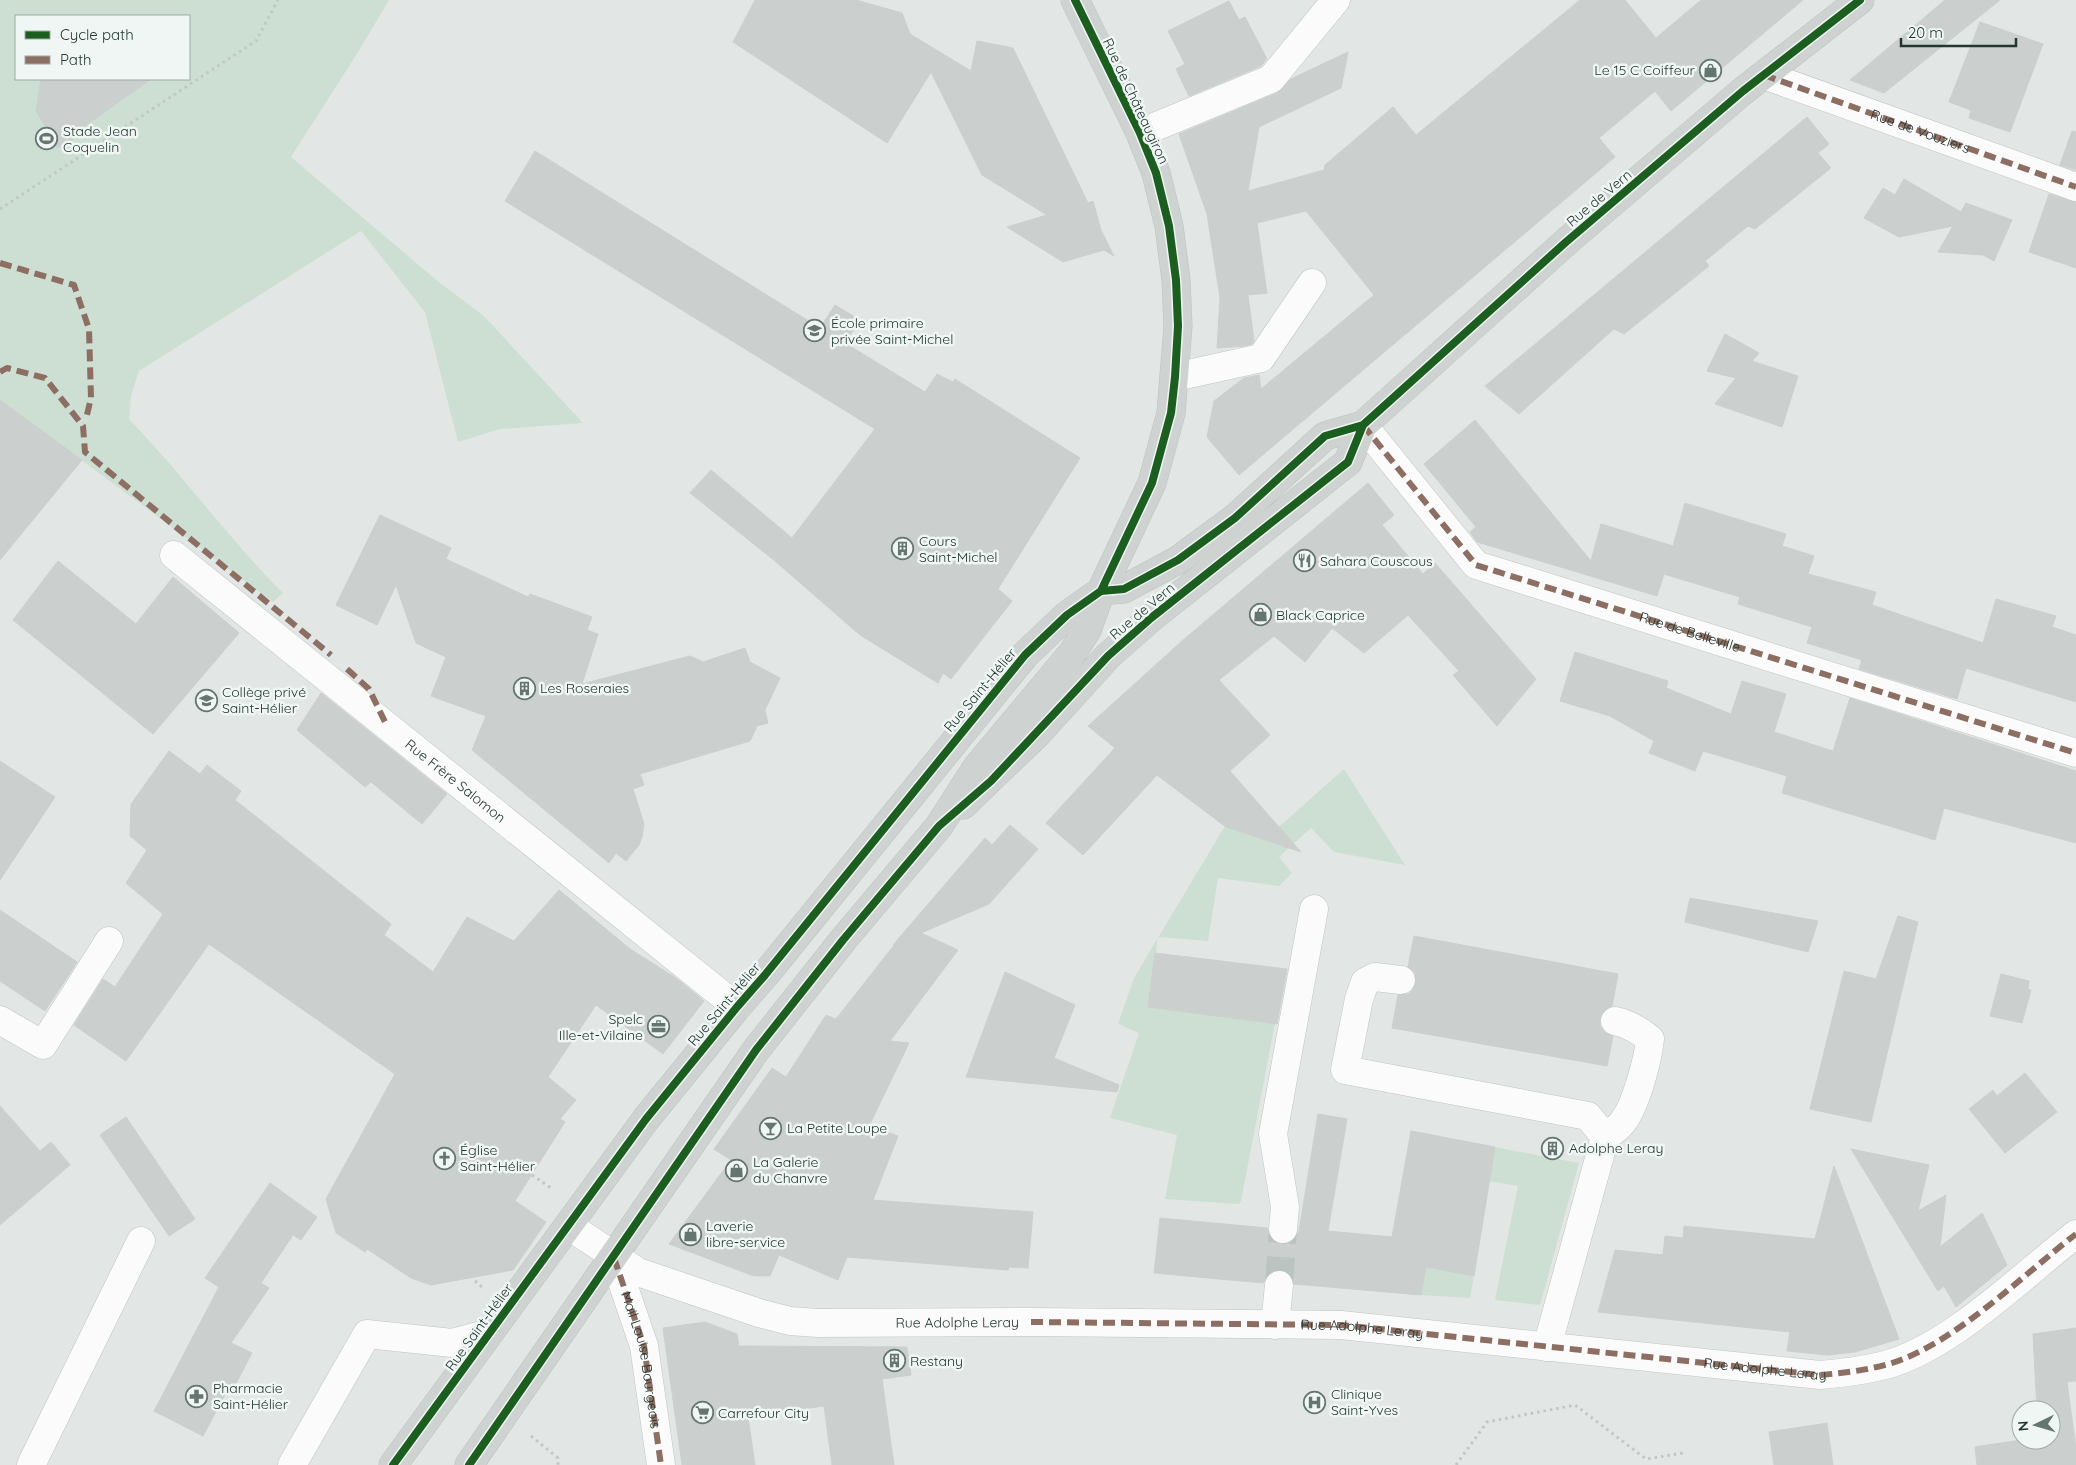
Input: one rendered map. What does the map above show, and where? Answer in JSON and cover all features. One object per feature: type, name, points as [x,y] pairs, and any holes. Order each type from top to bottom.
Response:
[{"type":"main road","name":"Rue de Châteaugiron","points":[[1075,0],[1140,133],[1156,173],[1169,226],[1176,280],[1178,326],[1171,413],[1152,483],[1101,590]]},
{"type":"main road","name":"Rue de Vern","points":[[1101,590],[1124,589],[1178,560],[1235,518],[1325,436],[1363,425],[1566,242],[1764,75],[1860,0]]},
{"type":"main road","name":"Rue de Vern","points":[[939,826],[991,781],[1108,656],[1151,618],[1348,462],[1363,425]]},
{"type":"main road","points":[[469,1465],[614,1258],[661,1186],[756,1050],[843,940],[939,826],[977,767],[1073,652],[1087,630],[1101,590]]},
{"type":"main road","name":"Rue Saint-Hélier","points":[[395,1463],[646,1119],[1025,655],[1067,615],[1101,590]]},
{"type":"street","points":[[1140,133],[1270,79],[1336,0]]},
{"type":"street","name":"Rue de Vouziers","points":[[1764,75],[2076,187]]},
{"type":"street","points":[[1174,377],[1261,358],[1312,283]]},
{"type":"street","name":"Rue de Belleville","points":[[1363,425],[1476,564],[2076,753]]},
{"type":"street","name":"Rue Frère Salomon","points":[[174,555],[737,1007]]},
{"type":"street","points":[[1283,1229],[1285,1207],[1274,1134],[1314,909]]},
{"type":"street","points":[[0,1020],[43,1045],[109,941]]},
{"type":"street","points":[[1401,980],[1375,977],[1365,982],[1359,999],[1345,1070],[1588,1116],[1605,1136]]},
{"type":"street","points":[[1547,1347],[1605,1136],[1622,1124],[1637,1092],[1648,1054],[1650,1039],[1625,1023],[1615,1021]]},
{"type":"street","name":"Rue Adolphe Leray","points":[[569,1226],[614,1258],[638,1272],[759,1314],[790,1321],[1341,1325],[1820,1375],[1867,1369],[1892,1363],[1916,1354],[1956,1331],[2076,1234]]},
{"type":"street","points":[[31,1465],[141,1241]]},
{"type":"street","name":"Mail Louise Bourgeois","points":[[614,1258],[644,1346],[661,1465]]},
{"type":"street","points":[[1275,1325],[1279,1285]]},
{"type":"street","points":[[292,1465],[368,1334],[452,1343],[489,1333]]},
{"type":"path","points":[[0,209],[256,41],[278,0]]},
{"type":"path","points":[[532,1175],[551,1188]]},
{"type":"path","points":[[475,1281],[483,1288]]},
{"type":"path","points":[[1456,1465],[1487,1422],[1576,1405],[1646,1459],[1683,1453]]},
{"type":"path","points":[[505,1415],[558,1458],[558,1465]]},
{"type":"green space","points":[[0,0],[389,0],[291,157],[440,283],[484,316],[583,423],[500,429],[458,442],[425,312],[361,231],[139,371],[131,396],[129,419],[283,593],[273,602],[3,402],[0,405]]},
{"type":"green space","points":[[1344,769],[1405,865],[1334,852],[1311,828],[1279,857],[1292,873],[1279,886],[1218,878],[1208,941],[1159,937],[1225,826],[1264,840]]},
{"type":"green space","points":[[1158,938],[1148,1007],[1275,1023],[1239,1204],[1165,1199],[1177,1135],[1110,1118],[1139,1033],[1118,1024],[1134,978]]},
{"type":"green space","points":[[1495,1147],[1579,1163],[1540,1305],[1495,1300],[1518,1186],[1489,1181]]},
{"type":"green space","points":[[1426,1267],[1474,1276],[1470,1298],[1421,1295]]},
{"type":"building","points":[[755,0],[856,0],[902,13],[910,34],[971,71],[977,41],[1013,48],[1088,203],[1093,201],[1101,230],[1114,256],[1104,250],[1063,262],[1007,227],[1047,215],[982,175],[931,72],[887,143],[733,42]]},
{"type":"building","points":[[1580,0],[1625,0],[1656,38],[1701,0],[1803,0],[1671,111],[1655,91],[1599,138],[1615,157],[1239,475],[1207,437],[1214,401],[1244,378],[1259,375],[1261,389],[1374,295],[1306,211],[1257,223],[1267,293],[1248,295],[1254,341],[1252,344],[1244,346],[1217,348],[1220,298],[1207,214],[1179,134],[1277,93],[1291,79],[1348,52],[1341,88],[1259,127],[1248,191],[1324,170],[1325,165],[1393,107],[1416,135]]},
{"type":"building","points":[[1945,0],[2000,0],[1884,93],[1850,80]]},
{"type":"building","points":[[1229,1],[1239,20],[1245,17],[1267,59],[1261,66],[1189,96],[1176,69],[1185,64],[1168,31]]},
{"type":"building","points":[[1980,22],[2043,44],[2010,132],[1969,118],[1971,110],[1949,102]]},
{"type":"building","points":[[41,80],[150,80],[85,126],[88,130],[58,148],[36,111]]},
{"type":"building","points":[[1807,117],[1829,144],[1818,153],[1831,168],[1755,229],[1748,226],[1705,261],[1709,266],[1624,334],[1614,329],[1519,414],[1485,386]]},
{"type":"building","points":[[2072,131],[2076,132],[2076,170],[2060,165]]},
{"type":"building","points":[[535,151],[820,328],[835,305],[860,320],[845,343],[925,392],[937,374],[953,382],[955,379],[1080,458],[998,589],[1012,601],[951,679],[943,673],[938,683],[860,635],[775,561],[690,493],[711,470],[792,538],[875,429],[505,201]]},
{"type":"building","points":[[1904,179],[1961,212],[1966,203],[2012,220],[1994,261],[1983,255],[1938,252],[1953,226],[1899,237],[1864,218],[1883,188],[1895,195]]},
{"type":"building","points":[[2049,194],[2076,202],[2076,268],[2029,252]]},
{"type":"building","points":[[1725,334],[1759,353],[1752,361],[1798,376],[1782,427],[1715,404],[1736,378],[1707,371]]},
{"type":"building","points":[[0,400],[82,460],[0,560]]},
{"type":"building","points":[[1475,420],[1591,561],[1601,524],[1673,546],[1685,503],[1786,534],[1782,546],[1814,556],[1808,574],[1876,592],[1872,605],[1983,643],[1996,599],[2056,616],[2052,627],[2076,635],[2076,702],[1966,668],[1957,699],[1859,669],[1862,660],[1807,643],[1812,627],[1738,604],[1740,597],[1664,574],[1657,596],[1477,542],[1470,532],[1476,527],[1424,464]]},
{"type":"building","points":[[1368,483],[1394,515],[1382,525],[1423,574],[1435,563],[1536,679],[1497,726],[1453,675],[1459,671],[1408,615],[1364,653],[1332,628],[1305,662],[1274,636],[1219,680],[1270,735],[1230,771],[1301,852],[1226,827],[1157,775],[1083,855],[1046,823],[1115,748],[1088,726],[1182,641]]},
{"type":"building","name":"Les Roseraies","points":[[380,515],[451,548],[446,559],[528,597],[530,594],[592,617],[587,630],[598,634],[582,684],[690,656],[703,662],[745,648],[750,662],[780,678],[765,710],[768,723],[757,726],[750,741],[640,774],[644,785],[633,789],[644,824],[642,837],[639,845],[626,861],[616,853],[609,863],[472,750],[486,716],[431,696],[446,657],[416,643],[396,585],[377,625],[336,605]]},
{"type":"building","points":[[58,561],[136,624],[173,577],[239,633],[153,734],[13,620]]},
{"type":"building","points":[[1575,652],[1668,681],[1666,688],[1731,714],[1742,681],[1786,694],[1774,732],[1833,751],[1850,698],[2076,771],[2076,843],[1944,808],[1935,840],[1782,793],[1787,776],[1703,751],[1695,771],[1649,753],[1654,741],[1610,716],[1560,701]]},
{"type":"building","points":[[321,693],[447,794],[422,824],[371,782],[365,787],[297,730]]},
{"type":"building","points":[[169,751],[200,774],[207,765],[241,791],[235,800],[391,924],[384,935],[433,972],[467,917],[514,941],[559,890],[630,949],[676,978],[704,1001],[663,1054],[596,1005],[548,1077],[576,1100],[560,1119],[565,1122],[515,1201],[546,1222],[513,1270],[431,1285],[411,1278],[367,1249],[365,1252],[336,1233],[326,1199],[395,1074],[209,944],[126,1061],[74,1025],[103,979],[115,987],[163,914],[126,883],[147,850],[130,836],[131,804]]},
{"type":"building","points":[[0,761],[55,797],[0,880]]},
{"type":"building","points":[[1010,825],[1038,849],[989,904],[921,933],[958,950],[890,1041],[909,1043],[869,1126],[898,1136],[873,1200],[1033,1212],[1028,1268],[1009,1267],[1008,1270],[847,1257],[838,1280],[779,1255],[770,1276],[754,1276],[669,1244],[731,1160],[714,1149],[772,1068],[786,1077],[826,1015],[836,1019],[895,944],[893,945],[985,838],[992,845]]},
{"type":"building","points":[[1690,898],[1818,921],[1808,952],[1685,922]]},
{"type":"building","points":[[0,910],[77,962],[45,1011],[0,981]]},
{"type":"building","points":[[1898,916],[1918,922],[1871,1122],[1810,1109],[1844,971],[1876,979]]},
{"type":"building","points":[[1414,936],[1618,974],[1612,1006],[1604,1010],[1600,1018],[1600,1026],[1604,1032],[1613,1036],[1607,1066],[1392,1028],[1398,995],[1408,994],[1413,990],[1416,982],[1415,973],[1408,967]]},
{"type":"building","points":[[1155,953],[1287,969],[1277,1024],[1148,1007]]},
{"type":"building","points":[[1005,972],[1075,1005],[1054,1058],[1119,1085],[1117,1092],[966,1077]]},
{"type":"building","points":[[2001,974],[2029,981],[2028,989],[2031,990],[2022,1023],[1990,1016]]},
{"type":"building","points":[[2025,1073],[2057,1112],[2005,1153],[1969,1109],[1993,1090],[1997,1096]]},
{"type":"building","points":[[0,1106],[40,1151],[51,1142],[70,1165],[0,1225]]},
{"type":"building","points":[[1318,1114],[1347,1119],[1328,1231],[1392,1237],[1411,1131],[1495,1147],[1474,1276],[1426,1267],[1421,1295],[1294,1284],[1288,1273],[1280,1269],[1273,1271],[1263,1283],[1154,1273],[1160,1218],[1267,1228],[1269,1236],[1274,1242],[1281,1244],[1289,1243],[1295,1238],[1299,1231]]},
{"type":"building","points":[[126,1117],[195,1219],[169,1236],[100,1135]]},
{"type":"building","points":[[1851,1149],[1929,1165],[1918,1211],[1946,1195],[1940,1247],[1982,1213],[2007,1265],[1956,1307],[1944,1286],[1938,1291]]},
{"type":"building","points":[[1834,1166],[1899,1339],[1855,1352],[1828,1355],[1787,1351],[1790,1332],[1598,1312],[1615,1250],[1663,1255],[1665,1236],[1683,1238],[1684,1226],[1815,1239]]},
{"type":"building","points":[[270,1183],[317,1217],[301,1240],[293,1235],[261,1283],[269,1288],[231,1343],[252,1353],[232,1391],[228,1389],[203,1436],[154,1411],[219,1287],[205,1278]]},
{"type":"building","points":[[705,1322],[737,1334],[739,1346],[907,1347],[911,1375],[882,1379],[894,1465],[832,1465],[824,1406],[748,1417],[755,1465],[682,1465],[663,1328]]},
{"type":"building","points":[[2076,1328],[2076,1381],[2067,1382],[2076,1448],[2076,1465],[1977,1465],[1975,1447],[2011,1442],[2011,1450],[2061,1450],[2061,1400],[2036,1400],[2033,1334]]},
{"type":"building","points":[[1827,1423],[1833,1465],[1774,1465],[1769,1432]]},
{"type":"tunnel","points":[[1279,1285],[1283,1229]]},
{"type":"marked path","points":[[1764,75],[2076,187]]},
{"type":"marked path","points":[[0,263],[74,285],[89,329],[91,398],[86,419]]},
{"type":"marked path","points":[[0,372],[7,368],[45,378],[83,426],[85,452],[331,655]]},
{"type":"marked path","points":[[1363,425],[1476,565],[2076,753]]},
{"type":"marked path","points":[[347,669],[369,689],[387,726]]},
{"type":"marked path","points":[[1031,1322],[1341,1325],[1820,1375],[1856,1371],[1892,1363],[1940,1340],[1988,1306],[2076,1234]]},
{"type":"marked path","points":[[614,1258],[644,1346],[661,1465]]},
{"type":"cycle path","points":[[393,1465],[646,1119],[1025,655],[1067,615],[1101,591],[1152,483],[1171,413],[1175,377],[1178,326],[1176,280],[1169,226],[1156,173],[1140,133],[1075,0]]},
{"type":"cycle path","points":[[1101,591],[1124,589],[1178,560],[1235,518],[1325,436],[1363,425],[1566,242],[1743,91],[1860,0]]},
{"type":"cycle path","points":[[469,1465],[756,1050],[843,940],[939,826],[991,781],[1108,656],[1151,618],[1348,462],[1363,425]]},
{"type":"place","name":"Le 15 C Coiffeur","points":[[1711,70]]},
{"type":"place","name":"Stade Jean Coquelin","points":[[47,139]]},
{"type":"place","name":"École primaire privée Saint-Michel","points":[[815,331]]},
{"type":"place","name":"Cours Saint-Michel","points":[[903,549]]},
{"type":"place","name":"Sahara Couscous","points":[[1304,561]]},
{"type":"place","name":"Black Caprice","points":[[1260,615]]},
{"type":"place","name":"Les Roseraies","points":[[524,688]]},
{"type":"place","name":"Collège privé Saint-Hélier","points":[[206,700]]},
{"type":"place","name":"Spelc Ille-et-Vilaine","points":[[659,1027]]},
{"type":"place","name":"La Petite Loupe","points":[[771,1128]]},
{"type":"place","name":"Adolphe Leray","points":[[1553,1148]]},
{"type":"place","name":"Église Saint-Hélier","points":[[444,1158]]},
{"type":"place","name":"La Galerie du Chanvre","points":[[737,1170]]},
{"type":"place","name":"Laverie libre-service","points":[[690,1234]]},
{"type":"place","name":"Restany","points":[[894,1361]]},
{"type":"place","name":"Pharmacie Saint-Hélier","points":[[197,1396]]},
{"type":"place","name":"Clinique Saint-Yves","points":[[1315,1402]]},
{"type":"place","name":"Carrefour City","points":[[702,1413]]}]
